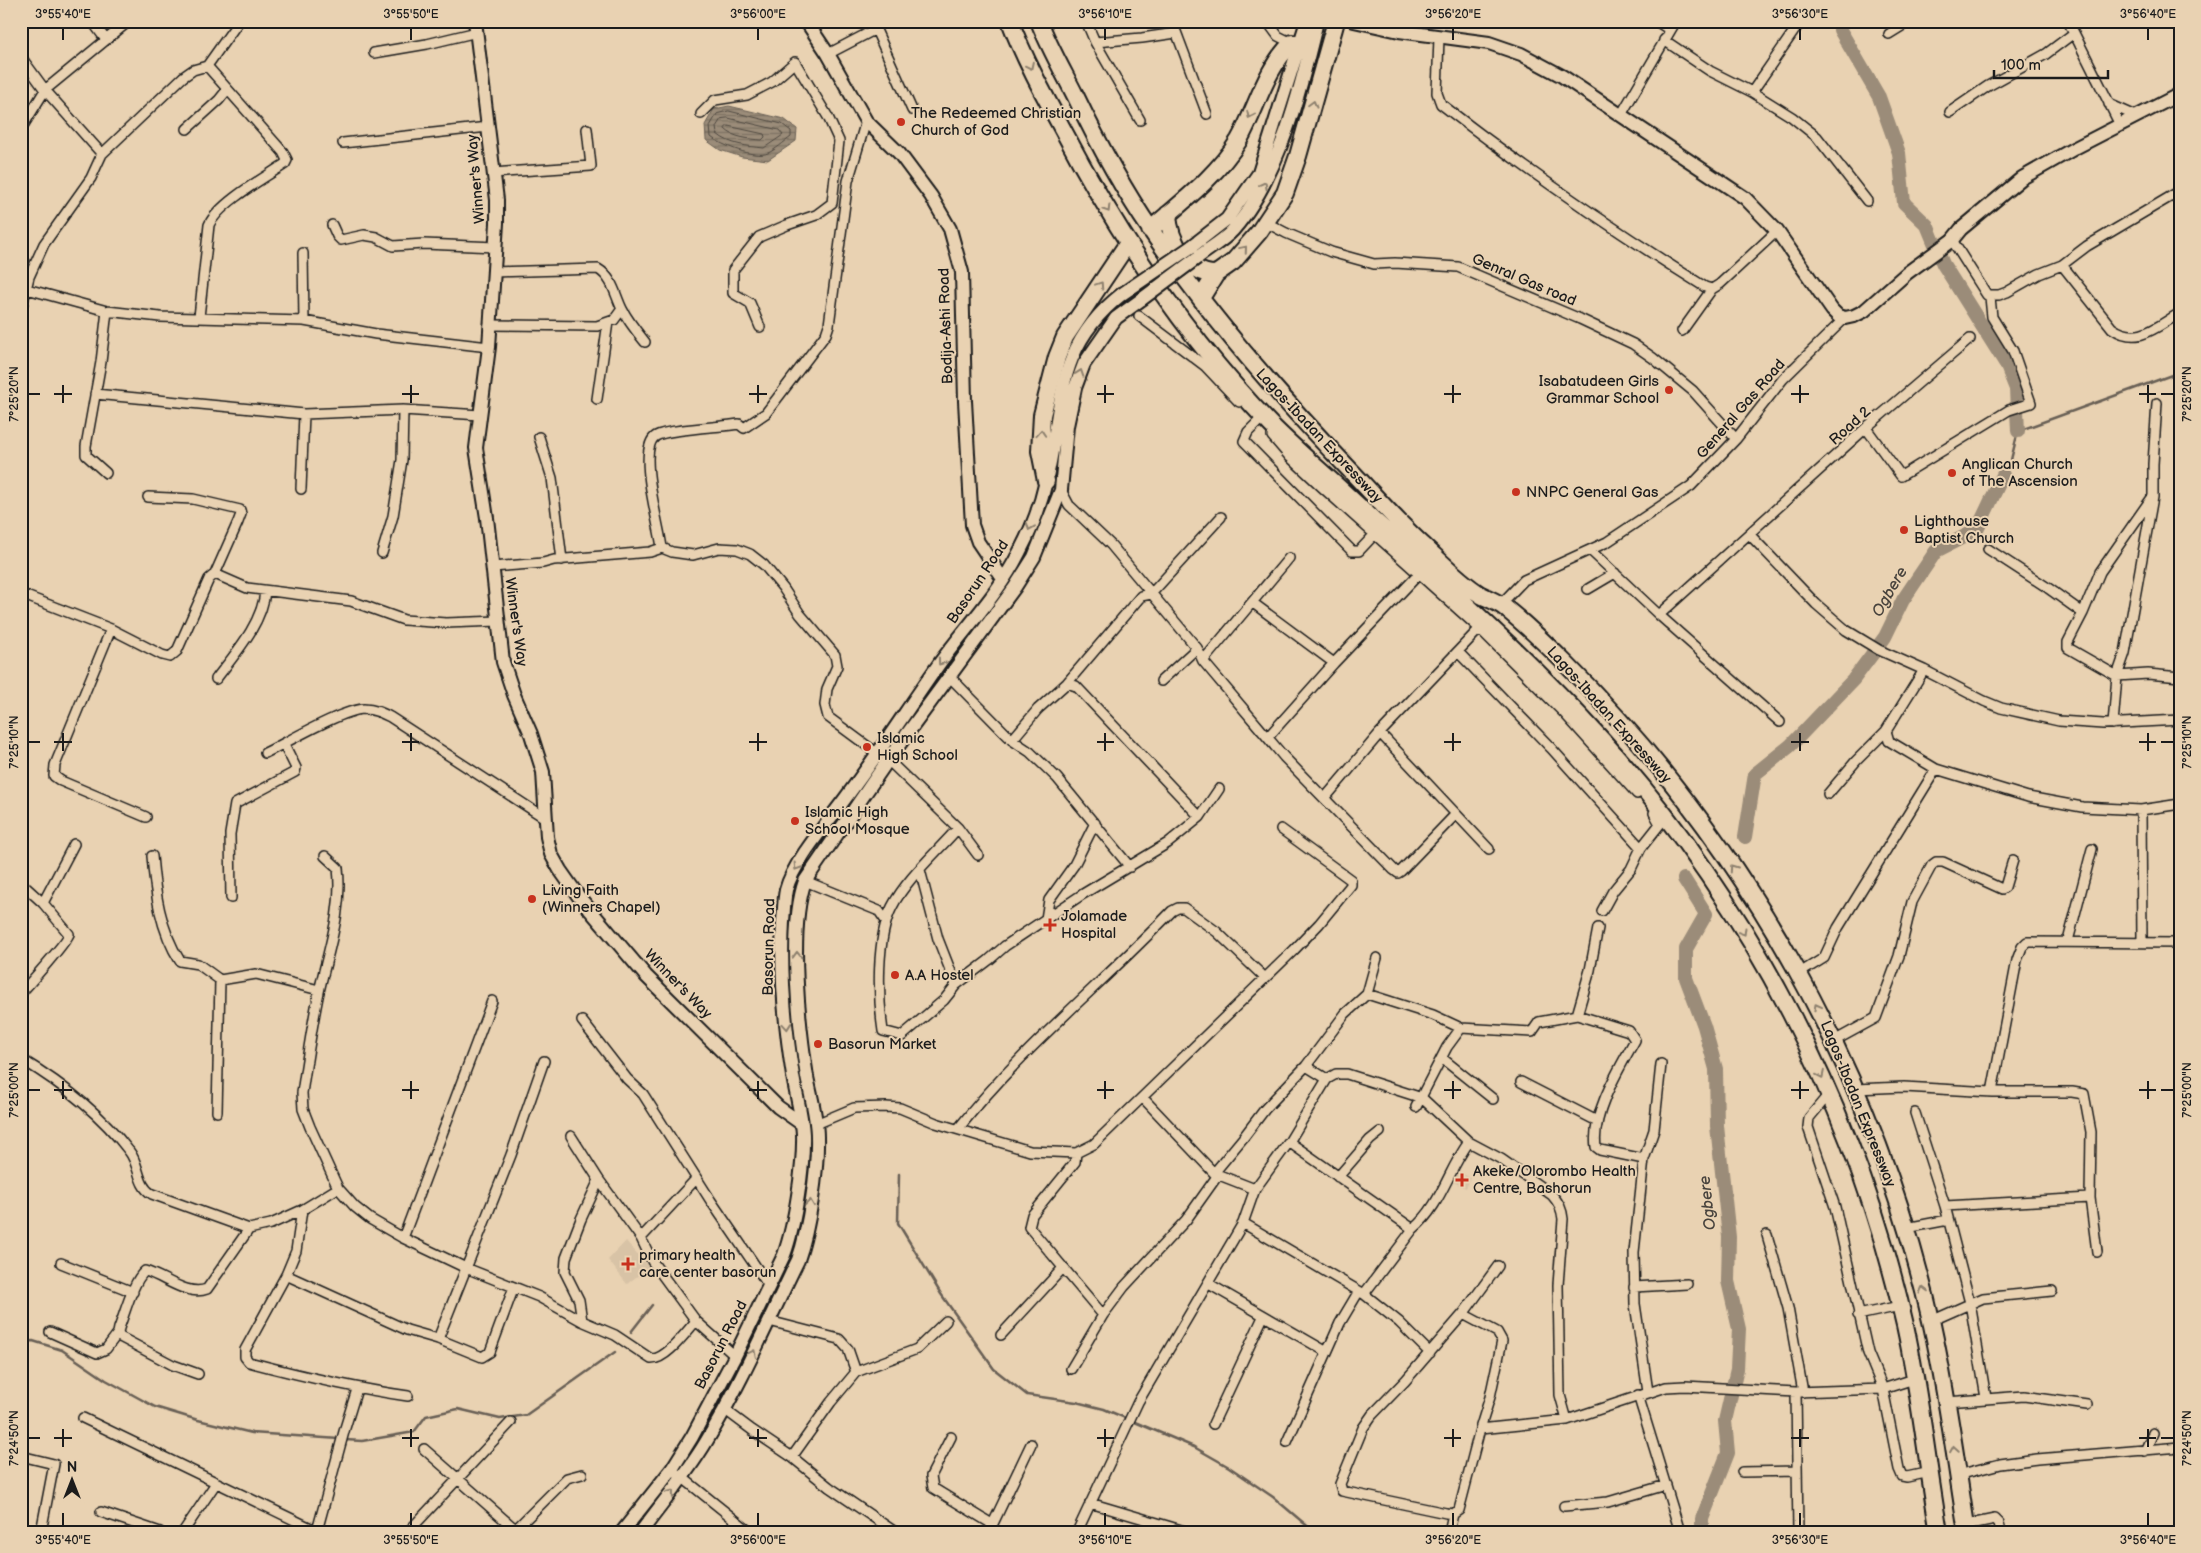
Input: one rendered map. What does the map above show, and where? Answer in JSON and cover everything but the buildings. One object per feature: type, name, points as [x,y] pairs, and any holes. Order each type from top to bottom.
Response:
[{"type":"highway","name":"Lagos-Ibadan Expressway","points":[[1010,21],[1070,144],[1128,243],[1208,355],[1271,425],[1482,625],[1528,664],[1604,742],[1686,844],[1725,901],[1789,1011],[1829,1094],[1864,1182],[1900,1306],[1939,1532]]},
{"type":"highway","name":"Lagos-Ibadan Expressway","points":[[1039,21],[1093,132],[1150,230],[1263,377],[1286,404],[1421,544],[1478,594],[1501,604],[1590,690],[1673,785],[1748,889],[1798,974],[1834,1042],[1883,1157],[1906,1228],[1931,1320],[1947,1402],[1966,1528]]},
{"type":"highway","points":[[1201,298],[1216,274],[1233,262],[1285,193],[1298,156],[1336,21]]},
{"type":"highway","points":[[1150,230],[1208,179],[1226,158],[1240,138],[1282,52],[1298,39]]},
{"type":"highway","points":[[1168,214],[1168,226],[1176,245],[1198,271],[1216,274]]},
{"type":"highway","points":[[1046,482],[1040,451],[1042,415],[1057,356],[1065,338],[1128,243]]},
{"type":"main road","name":"Bodija-Ashi Road","points":[[806,21],[828,54],[866,121],[899,153],[922,184],[950,229],[957,248],[962,272],[970,512],[974,533],[978,542],[1003,579]]},
{"type":"main road","points":[[1194,253],[1227,219],[1259,173],[1298,39],[1307,21]]},
{"type":"main road","points":[[1194,253],[1232,231],[1254,203],[1271,173],[1292,111],[1317,21]]},
{"type":"main road","points":[[1360,22],[1439,37],[1468,38],[1489,42],[1521,54],[1562,76],[1745,198],[1776,231],[1832,310],[1838,316],[1845,318],[1854,316],[1864,310],[1948,242],[2022,178],[2180,94]]},
{"type":"main road","name":"Winner's Way","points":[[476,26],[497,200],[496,247],[489,325],[489,347],[480,415],[477,460],[487,518],[503,662],[506,674],[531,734],[543,772],[548,846],[560,870],[622,948],[686,1017],[746,1076],[785,1113],[802,1124]]},
{"type":"main road","name":"Basorun Road","points":[[641,1532],[682,1478],[724,1409],[798,1260],[803,1246],[817,1153],[816,1124],[803,1048],[798,993],[797,934],[799,903],[805,881],[940,664],[1003,579],[1020,551],[1046,482],[1060,397],[1073,355],[1085,331],[1109,304],[1122,294],[1194,253]]},
{"type":"main road","name":"Basorun Road","points":[[622,1532],[672,1469],[735,1356],[784,1255],[790,1236],[802,1151],[802,1124],[788,1048],[784,992],[782,932],[786,889],[794,872],[814,841],[949,676],[1029,565],[1061,490],[1067,426],[1075,388],[1084,364],[1116,318],[1142,299],[1194,253]]},
{"type":"main road","points":[[814,841],[826,848]]},
{"type":"street","points":[[92,21],[106,40]]},
{"type":"street","points":[[21,129],[45,90],[129,21]]},
{"type":"street","points":[[21,310],[32,268],[44,244],[91,178],[102,154],[183,76],[193,70],[207,66],[238,21]]},
{"type":"street","points":[[315,21],[324,21]]},
{"type":"street","points":[[1086,21],[1095,42],[1140,120]]},
{"type":"street","points":[[1172,21],[1206,114]]},
{"type":"street","points":[[1267,21],[1278,36],[1298,39]]},
{"type":"street","points":[[1656,21],[1670,30]]},
{"type":"street","points":[[1622,116],[1676,21]]},
{"type":"street","points":[[1752,92],[1802,21]]},
{"type":"street","points":[[1889,34],[1910,21]]},
{"type":"street","points":[[2068,21],[2120,125]]},
{"type":"street","points":[[828,54],[874,25],[912,110]]},
{"type":"street","points":[[374,53],[427,44],[476,26]]},
{"type":"street","points":[[1095,42],[1176,33]]},
{"type":"street","points":[[1950,112],[1988,86],[2046,54],[2074,33]]},
{"type":"street","points":[[1439,37],[1437,93],[1441,104],[1506,154],[1612,228],[1705,287],[1712,289]]},
{"type":"street","points":[[1664,40],[1710,71],[1752,92],[1817,137],[1868,201]]},
{"type":"street","points":[[21,57],[45,90],[102,154]]},
{"type":"street","points":[[701,114],[715,100],[747,95],[772,82],[794,62],[828,117],[839,141],[832,203],[816,216],[787,225],[759,237],[733,270],[733,293],[750,303],[760,327]]},
{"type":"street","points":[[200,317],[209,225],[213,216],[224,206],[284,164],[286,160],[283,152],[207,66]]},
{"type":"street","points":[[187,129],[219,100],[227,90]]},
{"type":"street","points":[[2109,104],[2136,116]]},
{"type":"street","points":[[662,548],[647,461],[651,440],[656,436],[695,429],[739,424],[744,428],[766,413],[821,342],[829,325],[848,181],[866,121]]},
{"type":"street","points":[[343,143],[488,127]]},
{"type":"street","points":[[493,173],[591,166],[587,129]]},
{"type":"street","points":[[1948,242],[1986,295],[1990,296],[2007,292],[2039,274],[2062,265],[2087,246],[2180,191]]},
{"type":"street","name":"Genral Gas road","points":[[1265,222],[1331,252],[1374,264],[1395,262],[1458,267],[1580,319],[1633,344],[1653,358],[1693,391],[1736,439]]},
{"type":"street","points":[[332,225],[341,240],[364,235],[376,237],[393,246],[424,244],[496,247]]},
{"type":"street","points":[[1682,331],[1712,289],[1720,284],[1776,231]]},
{"type":"street","points":[[303,253],[304,321]]},
{"type":"street","points":[[2062,265],[2112,328],[2122,335],[2132,337],[2142,335],[2180,313]]},
{"type":"street","points":[[493,272],[598,269],[603,272],[611,283],[619,297],[622,309],[645,342]]},
{"type":"street","points":[[27,289],[106,310],[160,317],[304,321],[376,334],[489,347]]},
{"type":"street","points":[[1866,428],[1901,476],[2009,410],[2032,403],[2013,351],[1992,317],[1990,296]]},
{"type":"street","points":[[489,325],[597,326],[614,320],[622,309]]},
{"type":"street","points":[[106,310],[95,394],[89,421],[86,455],[106,472]]},
{"type":"street","points":[[1140,316],[1205,366],[1290,457],[1418,575],[1482,625],[1656,816],[1660,824],[1641,848],[1631,869],[1613,890],[1602,911]]},
{"type":"street","name":"General Gas Road","points":[[1501,604],[1524,580],[1607,542],[1679,496],[1736,439],[1783,379],[1845,318]]},
{"type":"street","points":[[596,399],[608,322]]},
{"type":"street","name":"Road 2","points":[[1660,615],[1866,428],[1970,339]]},
{"type":"street","points":[[95,394],[304,414],[403,410],[480,415]]},
{"type":"street","points":[[2113,724],[2117,676],[2125,654],[2153,497],[2157,403]]},
{"type":"street","points":[[382,553],[393,516],[402,460],[403,410]]},
{"type":"street","points":[[301,489],[304,414]]},
{"type":"street","points":[[1258,422],[1248,432],[1244,441],[1352,551],[1359,551],[1375,534]]},
{"type":"street","points":[[539,437],[553,486],[562,560]]},
{"type":"street","points":[[1061,490],[1069,505],[1111,545],[1197,648],[1203,661],[1284,757],[1398,873],[1455,815]]},
{"type":"street","points":[[21,594],[111,629],[162,655],[174,656],[199,606],[209,579],[215,574],[241,514],[240,510],[193,500],[148,497]]},
{"type":"street","points":[[2153,497],[2100,572],[2083,613],[2068,642],[2068,648],[2117,676],[2148,674],[2180,677]]},
{"type":"street","points":[[1012,740],[1066,682],[1141,596],[1151,594],[1221,517]]},
{"type":"street","points":[[1750,535],[1822,609],[1846,630],[1879,650],[2001,708],[2059,721],[2113,724],[2180,720]]},
{"type":"street","points":[[492,567],[650,552],[662,548],[672,552],[694,555],[719,548],[737,549],[750,554],[764,565],[800,614],[835,655],[837,666],[827,689],[825,705],[828,717],[883,757],[958,828],[978,855]]},
{"type":"street","points":[[1590,550],[1780,722]]},
{"type":"street","points":[[1988,550],[2042,584],[2083,613]]},
{"type":"street","points":[[1203,661],[1289,558]]},
{"type":"street","points":[[1588,589],[1615,573]]},
{"type":"street","points":[[215,574],[247,588],[351,601],[404,620],[446,623],[499,621]]},
{"type":"street","points":[[1268,736],[1418,575]]},
{"type":"street","points":[[216,679],[241,648],[252,628],[264,600],[264,591]]},
{"type":"street","points":[[1252,604],[1334,663]]},
{"type":"street","points":[[1325,798],[1380,733],[1482,625]]},
{"type":"street","points":[[111,629],[55,765],[54,776],[61,781],[146,818]]},
{"type":"street","points":[[21,635],[21,641]]},
{"type":"street","points":[[1162,681],[1197,648]]},
{"type":"street","points":[[1458,652],[1551,748],[1641,848]]},
{"type":"street","points":[[1828,794],[1886,731],[1924,670]]},
{"type":"street","points":[[949,676],[1012,740],[1030,752],[1057,778],[1130,867]]},
{"type":"street","points":[[1066,682],[1076,686],[1099,709],[1200,817]]},
{"type":"street","points":[[265,753],[346,714],[364,709],[373,710],[390,717],[545,818]]},
{"type":"street","points":[[1886,731],[1889,741],[1936,769],[2028,797],[2082,807],[2141,810],[2180,804]]},
{"type":"street","points":[[1380,733],[1489,849]]},
{"type":"street","points":[[231,898],[230,834],[236,804],[295,772],[296,768],[284,744]]},
{"type":"street","points":[[1798,974],[1824,958],[1838,928],[1936,769]]},
{"type":"street","points":[[958,828],[900,893],[886,921],[880,982],[883,1032],[902,1036],[944,1000],[956,985],[1004,946],[1168,843],[1200,817],[1219,788]]},
{"type":"street","points":[[2141,810],[2142,942]]},
{"type":"street","points":[[1046,919],[1049,900],[1074,865],[1095,823]]},
{"type":"street","points":[[816,1124],[854,1108],[900,1108],[958,1129],[1030,1151],[1076,1153],[1094,1144],[1319,924],[1352,882],[1342,872],[1281,829]]},
{"type":"street","points":[[43,903],[74,844]]},
{"type":"street","points":[[2068,941],[2092,849]]},
{"type":"street","points":[[152,856],[155,895],[172,948],[180,961],[198,964],[220,980],[256,974],[319,990]]},
{"type":"street","points":[[325,856],[338,868],[340,895],[335,930],[319,990],[304,1078],[303,1109],[318,1147],[338,1188],[354,1206],[370,1219],[403,1238],[466,1268],[538,1297],[582,1321],[615,1335],[647,1357],[656,1359],[668,1351],[696,1321]]},
{"type":"street","points":[[1834,1042],[1876,1018],[1899,956],[1912,902],[1932,865],[1936,862],[1943,862],[2002,889],[2013,860]]},
{"type":"street","points":[[920,870],[938,939],[956,985]]},
{"type":"street","points":[[805,881],[879,911],[886,921]]},
{"type":"street","points":[[21,883],[43,903],[69,934],[69,937],[21,993]]},
{"type":"street","points":[[958,1129],[981,1100],[1019,1060],[1178,908],[1184,908],[1216,932],[1264,978]]},
{"type":"street","points":[[1577,1014],[1590,970],[1598,928]]},
{"type":"street","points":[[1992,1092],[2017,960],[2022,946],[2027,942],[2180,943]]},
{"type":"street","points":[[1071,1369],[1103,1315],[1124,1287],[1186,1220],[1216,1174],[1265,1108],[1306,1066],[1345,1014],[1367,994],[1378,958]]},
{"type":"street","points":[[217,1112],[220,980]]},
{"type":"street","points":[[1367,994],[1433,1015],[1461,1028],[1532,1032],[1539,1022],[1577,1014],[1629,1031],[1635,1040],[1618,1071],[1597,1121],[1595,1140],[1596,1147],[1600,1150],[1644,1159]]},
{"type":"street","points":[[403,1238],[492,1000]]},
{"type":"street","points":[[582,1022],[627,1079],[644,1094],[696,1179],[769,1286]]},
{"type":"street","points":[[1416,1107],[1443,1059],[1447,1046],[1461,1028]]},
{"type":"street","points":[[21,1059],[96,1114],[130,1152],[137,1163],[142,1184],[146,1191],[249,1229],[271,1224],[302,1210],[338,1188]]},
{"type":"street","points":[[1443,1059],[1493,1099]]},
{"type":"street","points":[[438,1339],[511,1155],[544,1061]]},
{"type":"street","points":[[1648,1392],[1634,1287],[1634,1252],[1644,1159],[1654,1130],[1661,1064]]},
{"type":"street","points":[[1306,1066],[1327,1079]]},
{"type":"street","points":[[1077,1532],[1138,1402],[1209,1284],[1243,1223],[1255,1189],[1289,1142],[1327,1079],[1336,1074],[1347,1074],[1422,1098],[1469,1142],[1501,1159],[1552,1196],[1562,1210],[1558,1286],[1560,1395],[1568,1420]]},
{"type":"street","points":[[1521,1082],[1597,1121]]},
{"type":"street","points":[[1855,1090],[1904,1087],[1992,1092],[2072,1092],[2084,1094],[2091,1132],[2090,1198],[2098,1252]]},
{"type":"street","points":[[1829,1094],[1808,1122],[1835,1206],[1868,1354],[1883,1388],[1899,1470],[1902,1476],[1907,1477],[1930,1472]]},
{"type":"street","points":[[1143,1098],[1216,1174],[1255,1189]]},
{"type":"street","points":[[1915,1113],[1945,1206],[1970,1303],[1986,1398]]},
{"type":"street","points":[[1338,1177],[1370,1140],[1380,1132]]},
{"type":"street","points":[[571,1136],[599,1180],[641,1238],[652,1261],[696,1321],[735,1356]]},
{"type":"street","points":[[1289,1142],[1413,1229]]},
{"type":"street","points":[[1287,1442],[1340,1323],[1362,1292],[1413,1229],[1436,1204],[1458,1156],[1469,1142]]},
{"type":"street","points":[[1076,1153],[1075,1162],[1032,1215],[1028,1224],[1030,1230],[1103,1315]]},
{"type":"street","points":[[641,1238],[696,1179]]},
{"type":"street","points":[[582,1321],[579,1300],[565,1272],[566,1258],[599,1180]]},
{"type":"street","points":[[1945,1206],[2090,1198]]},
{"type":"street","points":[[302,1210],[296,1251],[286,1275],[245,1350],[245,1357],[249,1362],[357,1389],[408,1396]]},
{"type":"street","points":[[1906,1228],[1948,1220]]},
{"type":"street","points":[[1243,1223],[1362,1292],[1399,1322],[1430,1353]]},
{"type":"street","points":[[50,1332],[97,1353],[106,1349],[118,1333],[141,1274],[145,1271],[190,1290],[202,1291],[207,1289],[249,1229]]},
{"type":"street","points":[[1767,1235],[1788,1308],[1799,1392],[1798,1532]]},
{"type":"street","points":[[61,1263],[133,1292]]},
{"type":"street","points":[[1453,1514],[1342,1491],[1340,1486],[1363,1428],[1463,1314],[1498,1266]]},
{"type":"street","points":[[1001,1335],[1063,1268]]},
{"type":"street","points":[[286,1275],[399,1326],[482,1357],[487,1356],[490,1352],[514,1287]]},
{"type":"street","points":[[1209,1284],[1263,1317],[1327,1352]]},
{"type":"street","points":[[1634,1287],[1686,1284]]},
{"type":"street","points":[[1931,1320],[1983,1298],[2052,1291]]},
{"type":"street","points":[[1858,1315],[1900,1306]]},
{"type":"street","points":[[1449,1532],[1453,1514],[1459,1510],[1490,1397],[1502,1341],[1497,1332],[1463,1314]]},
{"type":"street","points":[[1212,1424],[1263,1317]]},
{"type":"street","points":[[768,1320],[839,1339],[848,1350],[856,1372]]},
{"type":"street","points":[[792,1457],[831,1402],[856,1372],[917,1349],[946,1321]]},
{"type":"street","points":[[118,1333],[120,1337],[173,1365],[198,1374]]},
{"type":"street","points":[[21,1365],[24,1354]]},
{"type":"street","points":[[1480,1429],[1568,1420],[1666,1387],[1711,1387],[1799,1392],[1883,1388],[1914,1379]]},
{"type":"street","points":[[83,1418],[318,1531],[344,1428],[357,1389]]},
{"type":"street","points":[[1638,1395],[1680,1532]]},
{"type":"street","points":[[1947,1402],[2024,1396],[2087,1405]]},
{"type":"street","points":[[724,1409],[895,1532]]},
{"type":"street","points":[[408,1532],[511,1422]]},
{"type":"street","points":[[2145,1451],[2153,1433]]},
{"type":"street","points":[[951,1437],[931,1476],[933,1488],[991,1528],[1031,1444]]},
{"type":"street","points":[[1958,1475],[2000,1464],[2180,1447]]},
{"type":"street","points":[[424,1449],[459,1478],[514,1530],[567,1478],[582,1474]]},
{"type":"street","points":[[21,1456],[54,1464],[41,1532]]},
{"type":"street","points":[[672,1469],[750,1532]]},
{"type":"street","points":[[1742,1472],[1797,1471]]},
{"type":"street","points":[[183,1532],[216,1483]]},
{"type":"street","points":[[1564,1506],[1608,1502],[1666,1485]]},
{"type":"street","points":[[1090,1503],[1168,1529],[1188,1532]]},
{"type":"street","points":[[101,1512],[160,1532]]},
{"type":"street","points":[[1966,1528],[1995,1519],[1999,1523],[2001,1532]]},
{"type":"shaded area","name":"Akeke/Olorombo Health Centre, Bashorun","points":[[1459,1172],[1471,1178],[1466,1188],[1453,1182]]},
{"type":"shaded area","name":"primary health care center basorun","points":[[626,1241],[649,1267],[627,1284],[608,1260]]},
{"type":"water","points":[[729,106],[784,119],[797,129],[796,141],[768,160],[742,157],[720,150],[706,140],[705,125],[714,109]]},
{"type":"waterway","points":[[1841,21],[1840,30],[1879,97],[1899,153],[1904,203],[1927,225],[1943,264],[2006,364],[2016,389],[2018,431]]},
{"type":"waterway","name":"Ogbere","points":[[2003,475],[2010,464],[2018,431],[2180,372]]},
{"type":"waterway","name":"Ogbere","points":[[1745,837],[1755,774],[1790,746],[1853,680],[1885,637],[1903,600],[1936,551],[1977,530],[2003,475]]},
{"type":"waterway","name":"Ogbere","points":[[1684,879],[1706,914],[1686,949],[1686,978],[1704,1026],[1716,1069],[1717,1126],[1729,1237],[1728,1281],[1739,1329],[1737,1369],[1725,1421],[1728,1453],[1702,1519],[1702,1532]]},
{"type":"waterway","points":[[899,1174],[898,1223],[941,1294],[994,1369],[1027,1395],[1076,1402],[1104,1409],[1194,1447],[1229,1467],[1273,1497],[1312,1530],[1318,1532]]},
{"type":"waterway","points":[[631,1332],[652,1305]]},
{"type":"waterway","points":[[21,1342],[33,1341],[62,1350],[106,1380],[155,1407],[252,1433],[339,1439]]},
{"type":"waterway","points":[[345,1440],[362,1441],[414,1432],[426,1416],[458,1409],[500,1419],[526,1415],[615,1352]]},
{"type":"place","name":"The Redeemed Christian Church of God","points":[[901,122]]},
{"type":"place","name":"Isabatudeen Girls Grammar School","points":[[1669,390]]},
{"type":"place","name":"Anglican Church of The Ascension","points":[[1952,473]]},
{"type":"place","name":"NNPC General Gas","points":[[1516,492]]},
{"type":"place","name":"Lighthouse Baptist Church","points":[[1904,530]]},
{"type":"place","name":"Islamic High School","points":[[867,747]]},
{"type":"place","name":"Islamic High School Mosque","points":[[795,821]]},
{"type":"place","name":"Living Faith (Winners Chapel)","points":[[532,899]]},
{"type":"place","name":"Jolamade Hospital","points":[[1050,925]]},
{"type":"place","name":"A.A Hostel","points":[[895,975]]},
{"type":"place","name":"Basorun Market","points":[[818,1044]]},
{"type":"place","name":"Akeke/Olorombo Health Centre, Bashorun","points":[[1462,1180]]},
{"type":"place","name":"primary health care center basorun","points":[[628,1264]]}]
